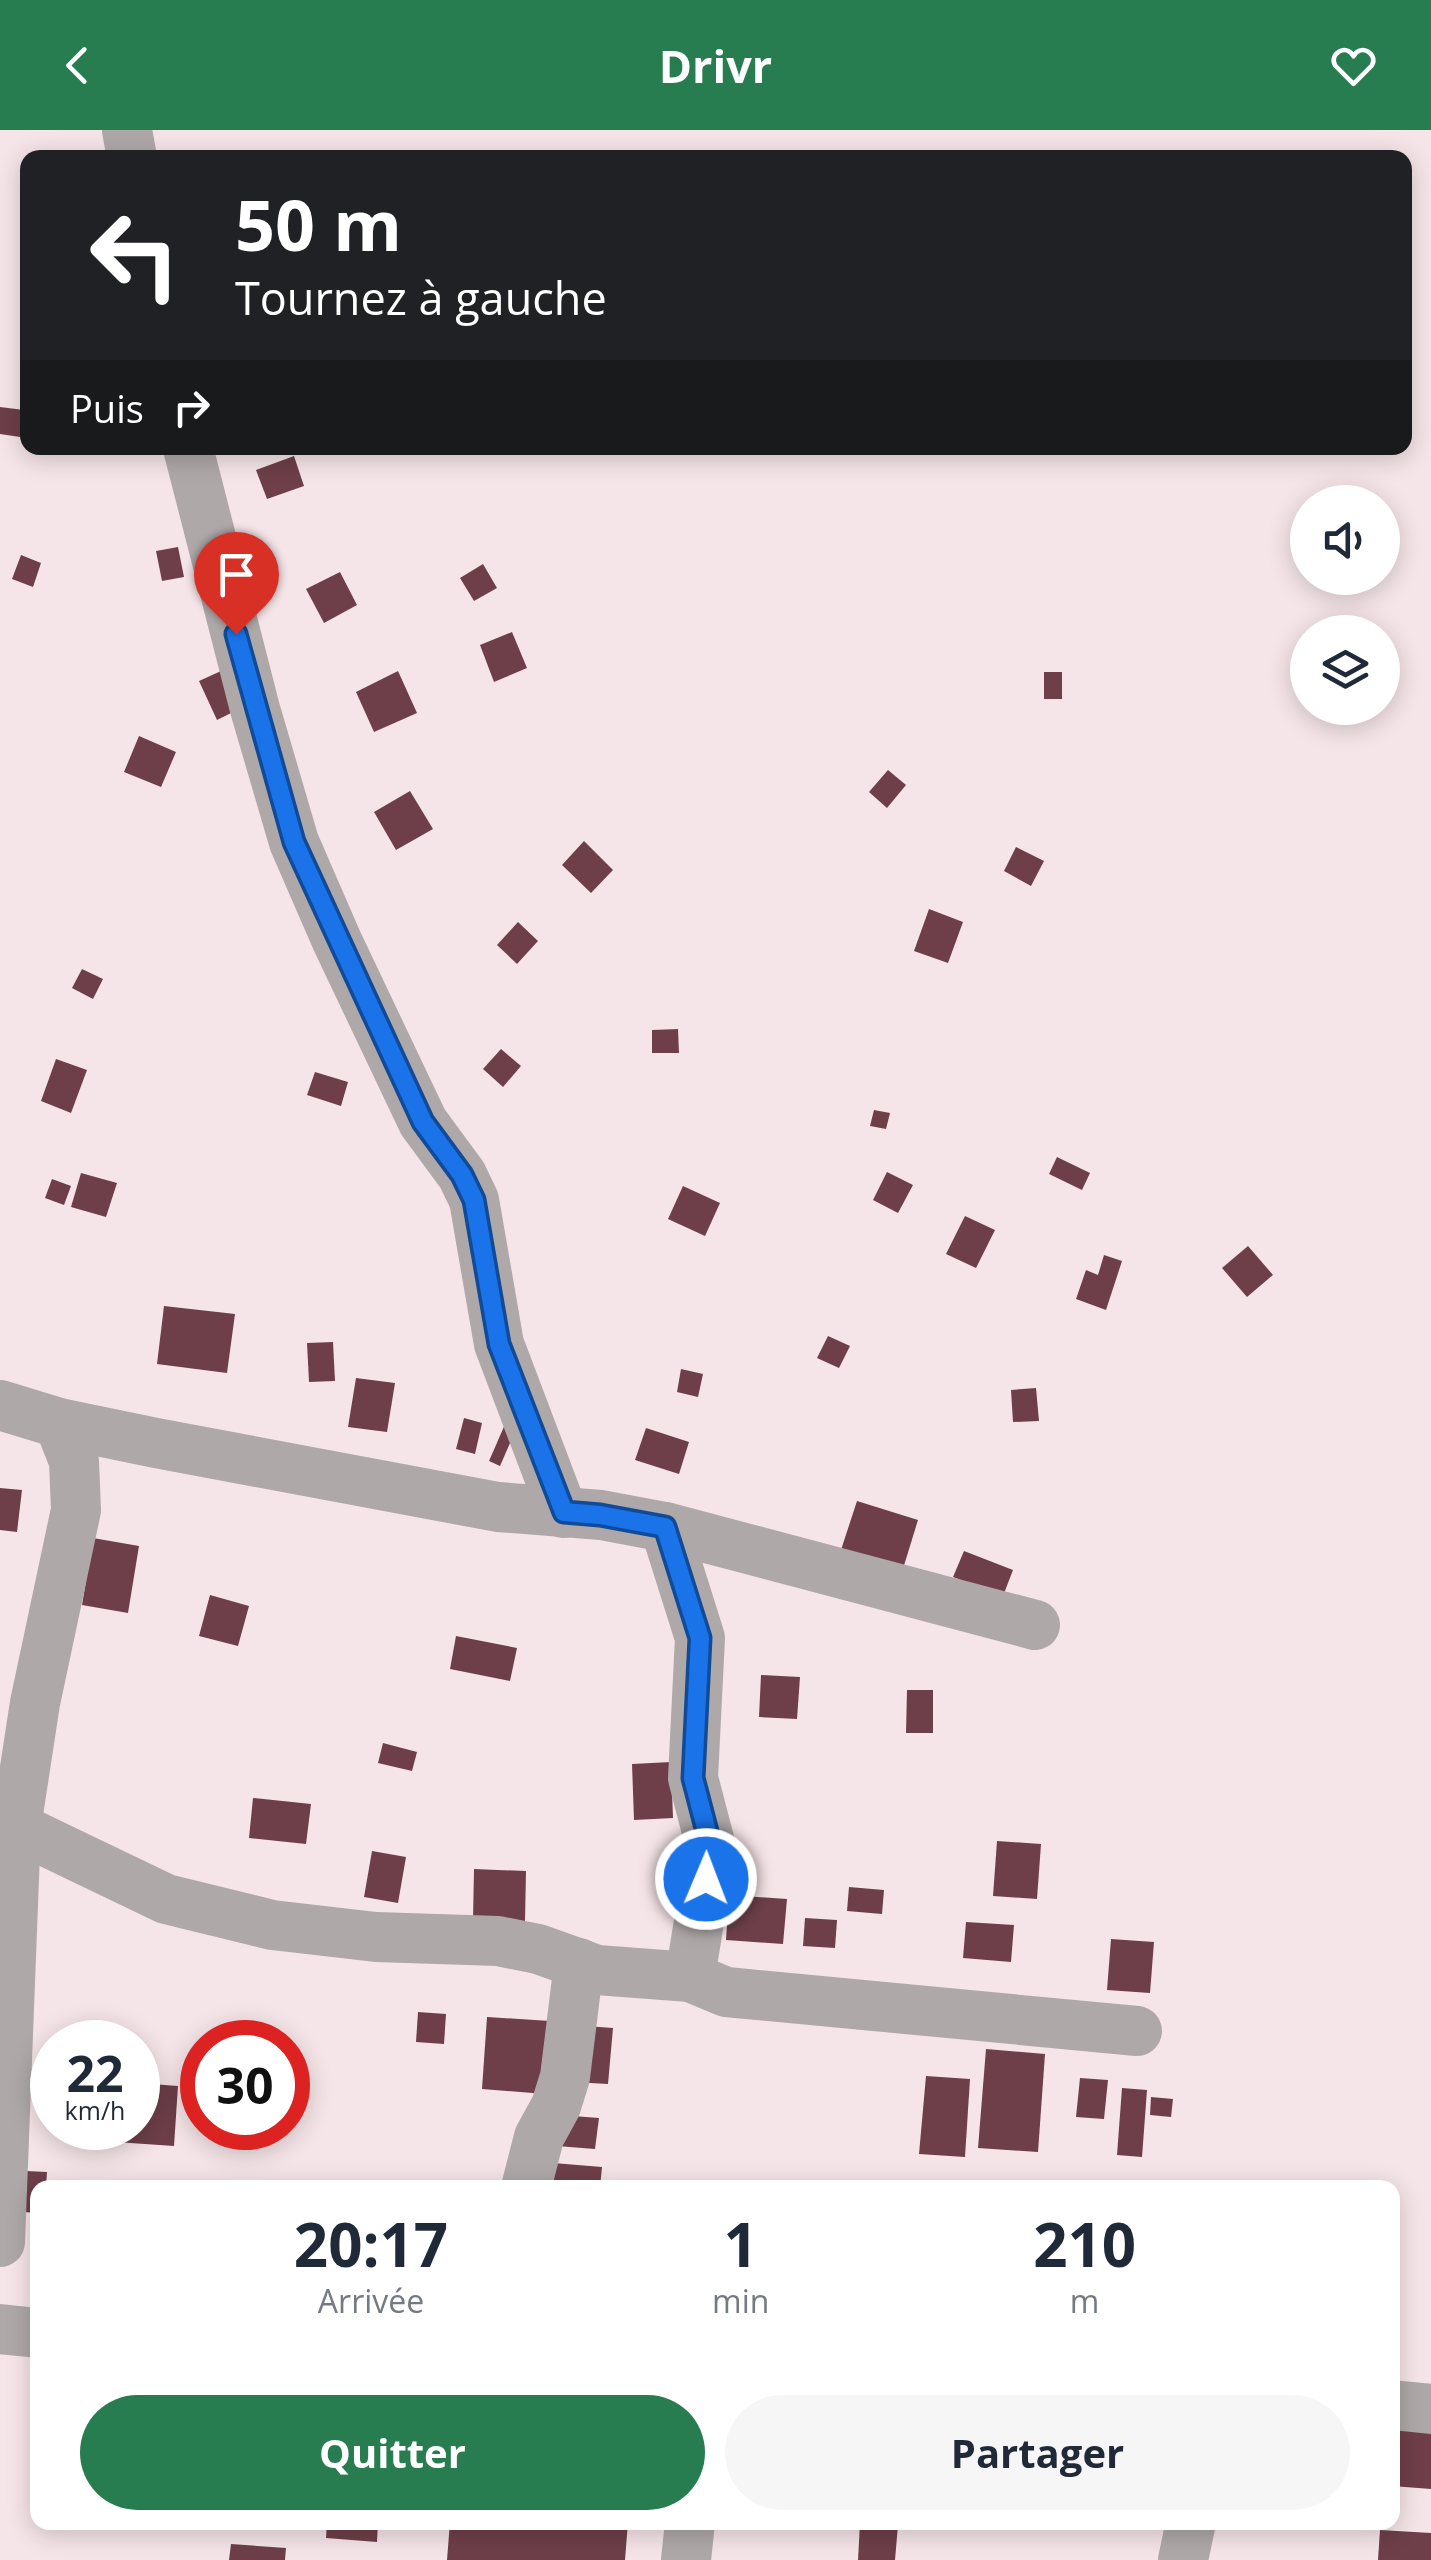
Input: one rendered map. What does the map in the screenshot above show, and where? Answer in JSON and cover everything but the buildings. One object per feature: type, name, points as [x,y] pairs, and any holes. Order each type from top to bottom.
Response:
[{"type":"street","points":[[190,455],[255,709],[294,842],[423,1122],[462,1175],[474,1200],[499,1344],[564,1512]]},
{"type":"street","points":[[0,1405],[59,1423],[498,1507],[600,1515],[665,1527],[1035,1625]]},
{"type":"street","points":[[0,2242],[16,1826],[34,1703],[76,1510],[74,1461],[59,1423]]},
{"type":"street","points":[[665,1527],[700,1638],[693,1778],[711,1847],[690,1977]]},
{"type":"street","points":[[16,1826],[166,1899],[254,1920],[376,1938],[498,1941],[538,1949],[597,1970],[690,1977],[726,1992],[1137,2031]]},
{"type":"street","points":[[528,2180],[539,2137],[556,2106],[565,2077],[580,1963]]},
{"type":"street","points":[[0,2329],[30,2332]]},
{"type":"street","points":[[1400,2406],[1431,2408]]},
{"type":"street","points":[[686,2560],[689,2530]]},
{"type":"street","points":[[1184,2560],[1190,2530]]},
{"type":"route","points":[[236,634],[294,842],[423,1122],[462,1175],[474,1200],[499,1344],[564,1512],[665,1527],[700,1638],[693,1778],[711,1847],[706,1879]]}]
